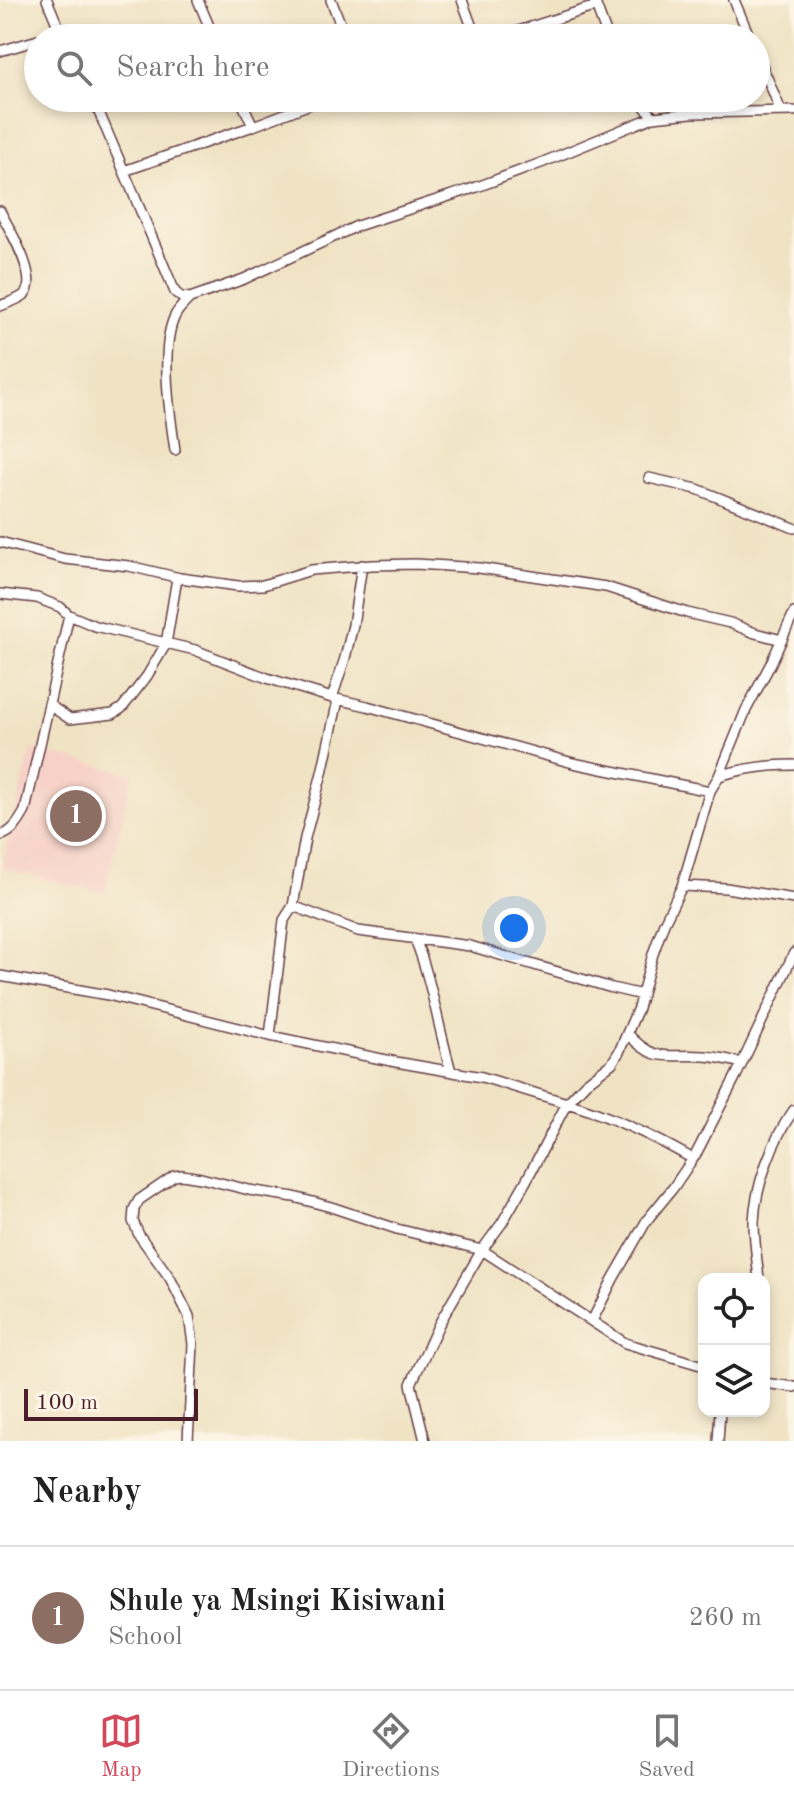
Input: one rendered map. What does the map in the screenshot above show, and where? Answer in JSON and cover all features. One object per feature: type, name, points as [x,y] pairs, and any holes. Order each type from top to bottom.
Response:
[{"type":"street","points":[[47,0],[57,24]]},
{"type":"street","points":[[198,0],[208,24]]},
{"type":"street","points":[[331,0],[340,24]]},
{"type":"street","points":[[462,0],[471,24]]},
{"type":"street","points":[[734,0],[744,24]]},
{"type":"street","points":[[536,24],[595,3],[603,24]]},
{"type":"street","points":[[0,51],[24,44]]},
{"type":"street","points":[[770,85],[781,111]]},
{"type":"street","points":[[770,111],[794,111]]},
{"type":"street","points":[[99,112],[175,292],[181,297],[190,298],[244,279],[357,226],[490,182],[653,117],[736,112]]},
{"type":"street","points":[[246,112],[253,126]]},
{"type":"street","points":[[124,171],[290,112]]},
{"type":"street","points":[[649,112],[653,117]]},
{"type":"street","points":[[0,211],[25,262],[29,282],[24,295],[0,306]]},
{"type":"street","points":[[175,450],[167,357],[172,320],[190,298]]},
{"type":"street","points":[[649,478],[697,489],[794,528]]},
{"type":"street","points":[[0,542],[65,559],[129,566],[177,578],[238,586],[263,585],[311,570],[362,565],[479,568],[606,587],[782,640]]},
{"type":"street","points":[[270,1036],[284,920],[293,906],[305,838],[353,625],[362,565]]},
{"type":"street","points":[[49,705],[70,719],[113,714],[122,708],[147,676],[166,644],[177,578]]},
{"type":"street","points":[[0,594],[37,598],[95,626],[195,650],[267,678],[335,699],[573,763],[710,791]]},
{"type":"street","points":[[425,1441],[411,1384],[439,1324],[482,1250],[502,1223],[567,1103],[612,1063],[619,1052],[642,995],[660,933],[682,886],[710,791],[794,613]]},
{"type":"street","points":[[0,836],[18,824],[25,811],[69,615]]},
{"type":"street","points":[[719,776],[765,765],[794,765]]},
{"type":"street","points":[[682,886],[726,888],[794,899]]},
{"type":"street","points":[[293,906],[358,931],[470,946],[642,995]]},
{"type":"street","points":[[415,939],[451,1071]]},
{"type":"street","points":[[592,1321],[647,1220],[693,1159],[794,953]]},
{"type":"street","points":[[0,976],[120,997],[270,1036],[482,1077],[587,1109],[643,1132],[693,1159]]},
{"type":"street","points":[[627,1033],[638,1045],[655,1055],[702,1056],[742,1063]]},
{"type":"street","points":[[758,1273],[754,1219],[758,1195],[777,1136],[794,1110]]},
{"type":"street","points":[[188,1441],[193,1344],[189,1316],[170,1278],[139,1235],[133,1221],[139,1200],[167,1179],[182,1175],[294,1197],[397,1229],[482,1250],[625,1343],[698,1364]]},
{"type":"street","points":[[770,1384],[794,1387]]},
{"type":"street","points":[[718,1441],[720,1417]]},
{"type":"shaded area","points":[[31,749],[133,774],[104,893],[1,868]]},
{"type":"place","name":"Shule ya Msingi Kisiwani","points":[[76,816]]}]
